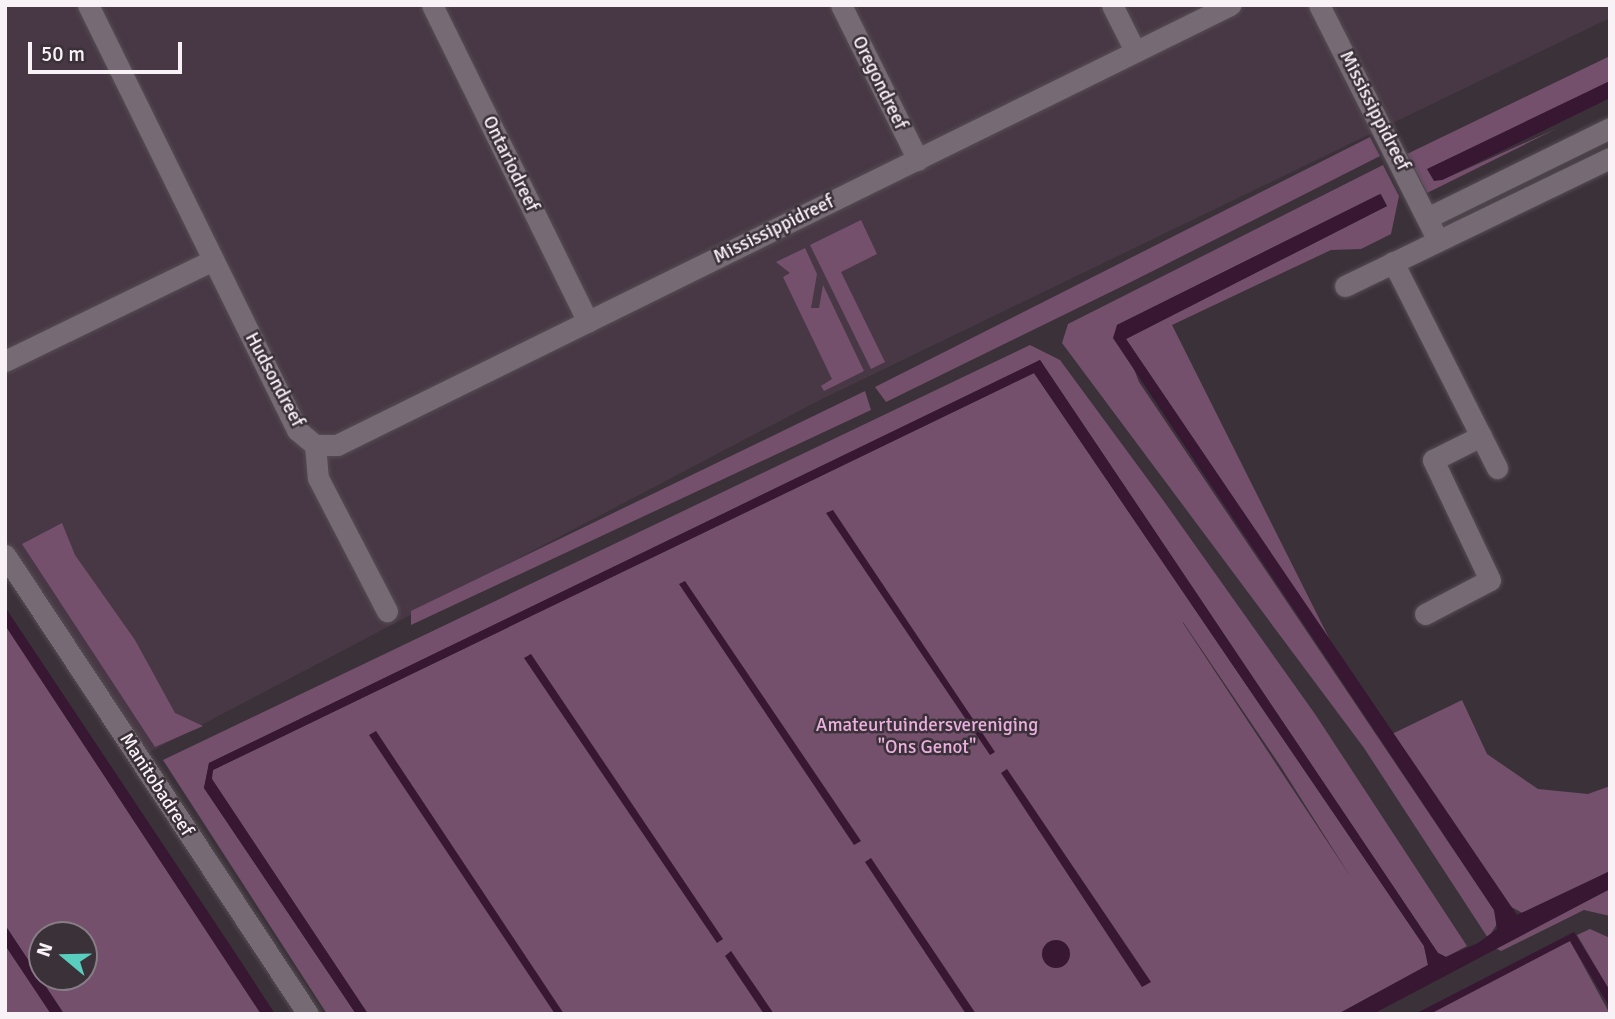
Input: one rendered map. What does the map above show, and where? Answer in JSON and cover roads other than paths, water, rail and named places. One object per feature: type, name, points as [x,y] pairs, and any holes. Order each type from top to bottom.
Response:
[{"type":"street","name":"Hudsondreef","points":[[88,5],[297,430],[315,445],[318,478],[387,611]]},
{"type":"street","name":"Ontariodreef","points":[[432,5],[588,323]]},
{"type":"street","name":"Oregondreef","points":[[841,5],[918,160]]},
{"type":"street","points":[[1112,5],[1135,51]]},
{"type":"street","name":"Mississippidreef","points":[[315,445],[337,445],[1230,5]]},
{"type":"street","name":"Mississippidreef","points":[[1319,5],[1437,239]]},
{"type":"street","points":[[1427,218],[1610,128]]},
{"type":"street","points":[[1345,286],[1437,239],[1610,158]]},
{"type":"street","points":[[5,361],[213,260]]},
{"type":"street","points":[[1393,262],[1497,468]]},
{"type":"street","points":[[1425,614],[1490,580],[1433,460],[1481,436]]},
{"type":"street","name":"Manitobadreef","points":[[5,555],[308,1014]]},
{"type":"park label","name":"Amateurtuindersvereniging \"Ons Genot\"","points":[[927,737]]}]
